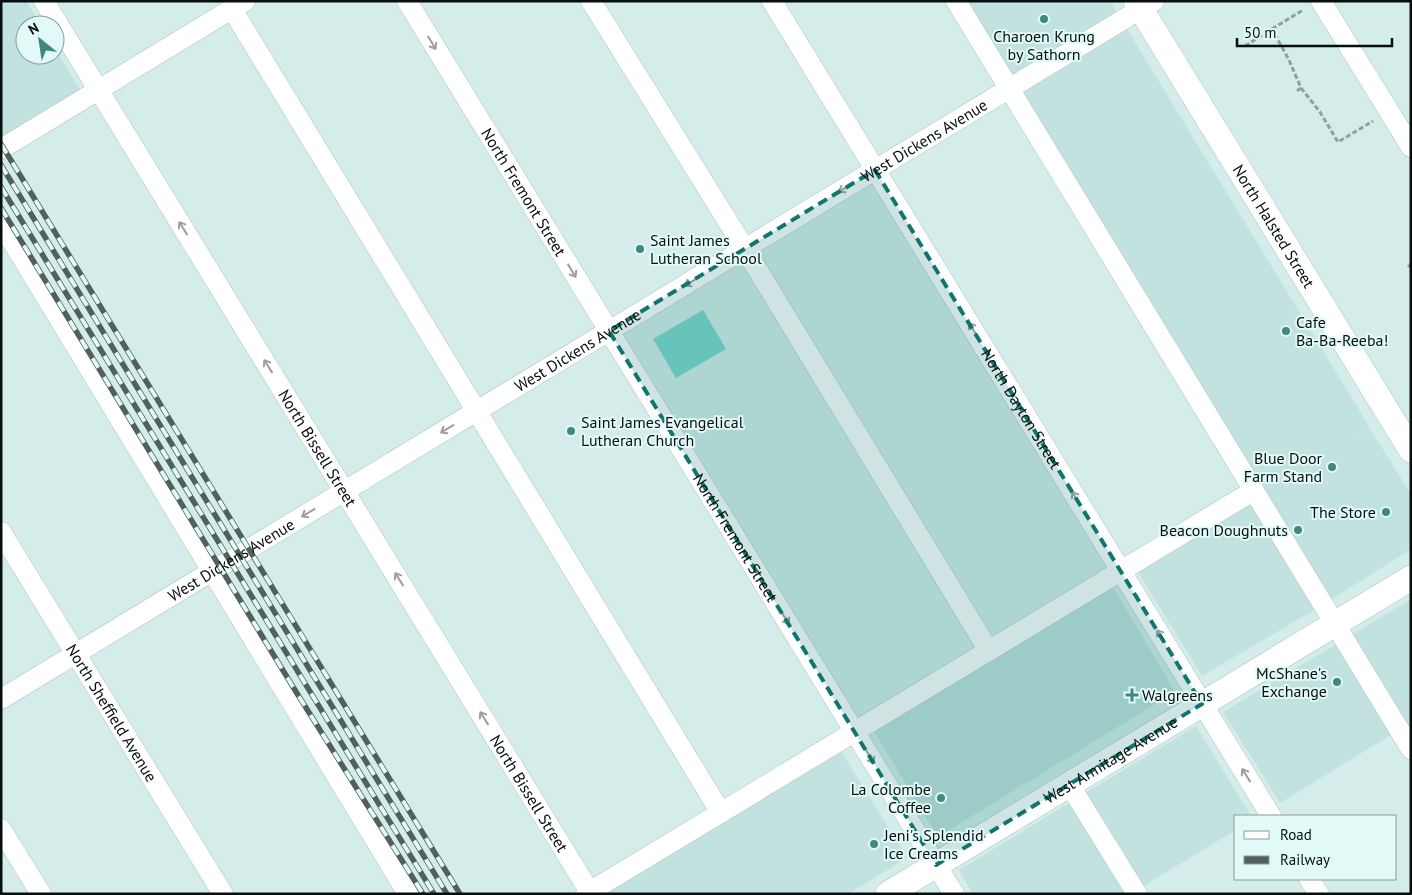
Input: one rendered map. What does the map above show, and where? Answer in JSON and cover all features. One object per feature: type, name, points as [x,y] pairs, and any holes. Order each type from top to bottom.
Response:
[{"type":"main road","name":"North Halsted Street","points":[[1144,4],[1411,450]]},
{"type":"main road","name":"West Armitage Avenue","points":[[888,894],[1411,578]]},
{"type":"street","name":"North Bissell Street","points":[[44,1],[589,893]]},
{"type":"street","name":"North Fremont Street","points":[[407,1],[954,894]]},
{"type":"street","points":[[591,1],[745,249],[989,651]]},
{"type":"street","name":"North Dayton Street","points":[[772,1],[1270,815]]},
{"type":"street","points":[[956,1],[1411,748]]},
{"type":"street","name":"West Dickens Avenue","points":[[1,699],[1010,88],[1144,4]]},
{"type":"street","points":[[1316,4],[1411,147]]},
{"type":"street","points":[[1,149],[239,5],[476,412],[720,813]]},
{"type":"street","points":[[1,223],[408,894]]},
{"type":"street","points":[[589,893],[1253,491]]},
{"type":"street","name":"North Sheffield Avenue","points":[[1,532],[223,894]]},
{"type":"street","points":[[1070,784],[1137,894]]},
{"type":"street","points":[[1,829],[41,894]]},
{"type":"street","points":[[1310,880],[1319,894]]},
{"type":"path","points":[[1245,46],[1316,4]]},
{"type":"path","points":[[1272,29],[1289,60],[1300,88],[1320,112],[1338,142],[1389,112]]},
{"type":"path","points":[[1295,92],[1300,88]]},
{"type":"highlighted area","points":[[875,170],[1202,704],[936,865],[609,331]]},
{"type":"shaded area","points":[[1,1],[26,1],[35,15],[15,15],[15,65],[65,65],[85,98],[1,149]]},
{"type":"shaded area","points":[[964,1],[1110,1],[1370,428],[1340,447],[1370,429],[1411,494],[1411,549],[1323,605],[1202,676],[1133,564],[1253,491]]},
{"type":"shaded area","points":[[703,310],[726,349],[676,378],[653,339]]},
{"type":"shaded area","points":[[1108,579],[1175,692],[938,837],[869,723]]},
{"type":"shaded area","points":[[1411,599],[1411,749],[1399,730],[1280,803],[1223,712]]},
{"type":"shaded area","points":[[1196,726],[1250,815],[1234,815],[1234,831],[1135,891],[1137,894],[973,894],[959,870]]},
{"type":"shaded area","points":[[836,743],[907,858],[848,894],[603,894]]},
{"type":"railway","points":[[1,144],[460,894]]},
{"type":"railway","points":[[1,165],[447,894]]},
{"type":"railway","points":[[1,187],[434,894]]},
{"type":"railway","points":[[1,208],[298,695],[423,894]]},
{"type":"place","name":"Charoen Krung by Sathorn","points":[[1044,19]]},
{"type":"place","name":"Saint James Lutheran School","points":[[640,249]]},
{"type":"place","name":"Cafe Ba-Ba-Reeba!","points":[[1286,331]]},
{"type":"place","name":"Saint James Evangelical Lutheran Church","points":[[571,431]]},
{"type":"place","name":"Blue Door Farm Stand","points":[[1332,467]]},
{"type":"place","name":"The Store","points":[[1386,512]]},
{"type":"place","name":"Beacon Doughnuts","points":[[1298,530]]},
{"type":"place","name":"McShane's Exchange","points":[[1337,682]]},
{"type":"place","name":"Walgreens","points":[[1132,695]]},
{"type":"place","name":"La Colombe Coffee","points":[[941,798]]},
{"type":"place","name":"Jeni's Splendid Ice Creams","points":[[874,844]]}]
